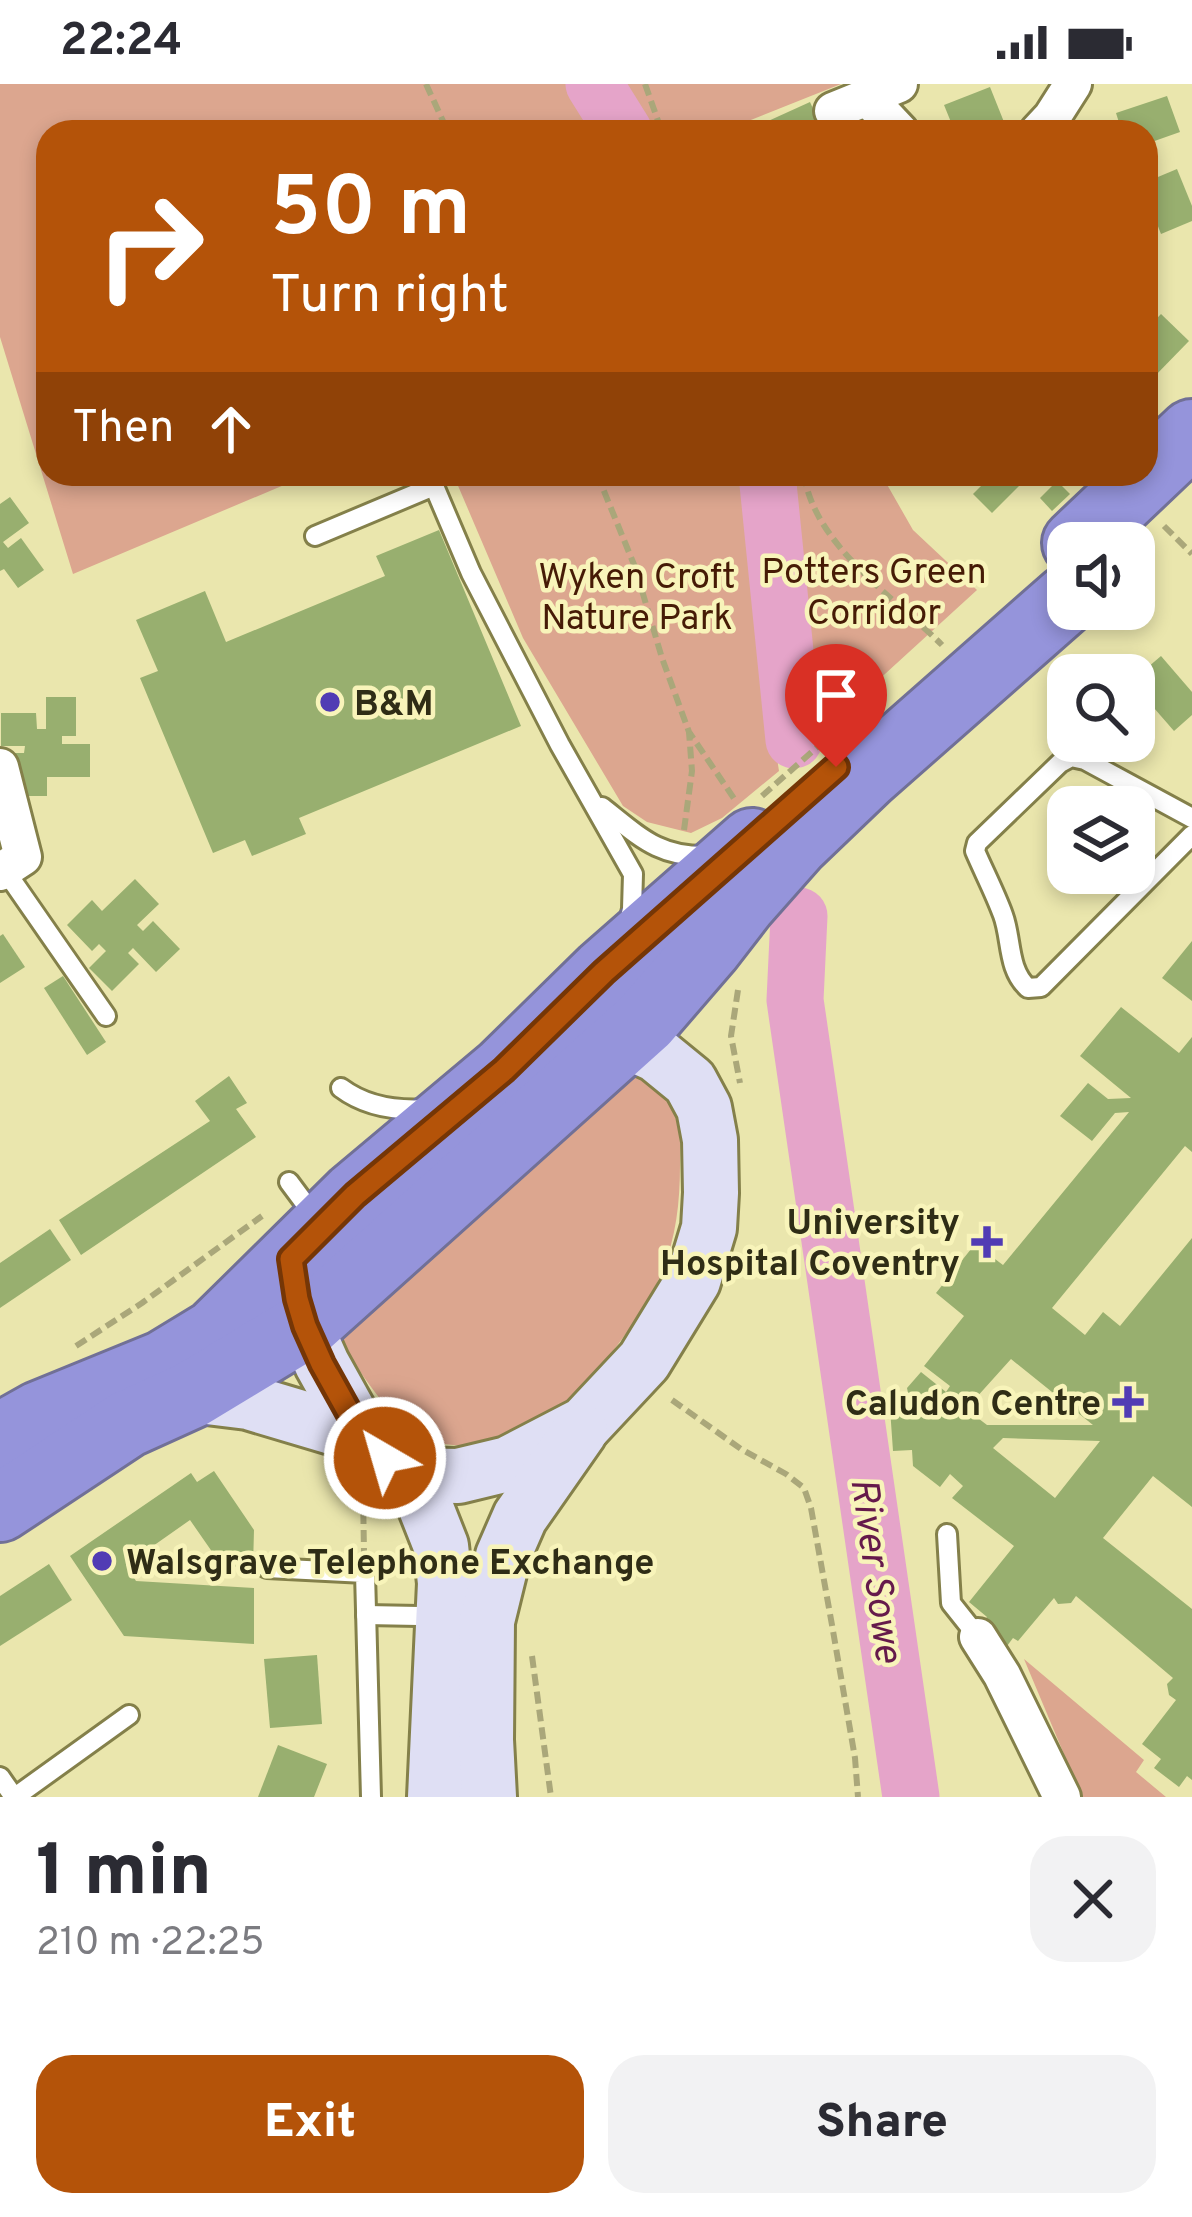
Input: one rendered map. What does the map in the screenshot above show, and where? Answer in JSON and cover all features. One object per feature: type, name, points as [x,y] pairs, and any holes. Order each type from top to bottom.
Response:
[{"type":"highway","points":[[1158,465],[1192,433]]},
{"type":"highway","points":[[1098,522],[1136,486]]},
{"type":"highway","points":[[0,1437],[39,1414],[164,1364],[215,1333],[300,1215],[485,1085],[604,972],[750,815],[956,658],[1047,571]]},
{"type":"highway","points":[[0,1508],[127,1424],[182,1400],[305,1326],[645,1021],[796,843],[1047,617]]},
{"type":"main road","points":[[690,1082],[691,1005],[708,948]]},
{"type":"main road","points":[[485,1085],[582,1042],[624,1040],[657,1055],[690,1082],[704,1108],[711,1193],[709,1228],[693,1281],[644,1361],[585,1424],[520,1517],[503,1556],[488,1621],[489,1797]]},
{"type":"main road","points":[[300,1215],[297,1299],[305,1326],[384,1482],[424,1504],[437,1533],[445,1583],[435,1797]]},
{"type":"main road","points":[[182,1400],[248,1402],[362,1436]]},
{"type":"main road","points":[[384,1482],[458,1476],[508,1464],[585,1424]]},
{"type":"street","points":[[1049,120],[1073,84]]},
{"type":"street","points":[[866,97],[888,120]]},
{"type":"street","points":[[0,766],[23,857],[2,870]]},
{"type":"street","points":[[978,1637],[1062,1797]]},
{"type":"lane","points":[[316,536],[434,486],[470,573],[634,881],[627,932],[604,972]]},
{"type":"lane","points":[[1192,818],[1085,760],[1070,758],[976,843],[975,851],[1004,916],[1020,981],[1028,988],[1041,987],[1192,835]]},
{"type":"lane","points":[[594,801],[662,851],[704,856],[727,854],[750,815]]},
{"type":"lane","points":[[2,870],[106,1016]]},
{"type":"lane","points":[[341,1088],[354,1097],[408,1110],[435,1108],[485,1085]]},
{"type":"lane","points":[[947,1534],[951,1603],[978,1637]]},
{"type":"lane","points":[[267,1568],[364,1573],[371,1797]]},
{"type":"lane","points":[[366,1615],[419,1616]]},
{"type":"lane","points":[[0,1777],[15,1797],[129,1714]]},
{"type":"lane","points":[[39,1780],[52,1797]]},
{"type":"path","points":[[425,84],[442,120]]},
{"type":"path","points":[[645,84],[658,120]]},
{"type":"path","points":[[602,486],[635,567],[689,732],[737,804],[750,815],[849,719]]},
{"type":"path","points":[[806,486],[823,526],[856,566],[956,658]]},
{"type":"path","points":[[682,842],[692,771],[689,732]]},
{"type":"path","points":[[62,1355],[237,1232],[300,1215]]},
{"type":"path","points":[[672,1400],[804,1488],[832,1625],[858,1797]]},
{"type":"path","points":[[364,1573],[384,1482]]},
{"type":"path","points":[[532,1655],[551,1797]]},
{"type":"green space","points":[[0,84],[566,84],[591,120],[36,120],[36,454],[0,337]]},
{"type":"green space","points":[[618,84],[841,84],[751,120],[637,120]]},
{"type":"green space","points":[[46,486],[282,486],[73,574]]},
{"type":"green space","name":"Wyken Croft Nature Park","points":[[458,486],[750,486],[767,693],[779,771],[722,818],[691,833],[647,822],[623,806],[523,638]]},
{"type":"green space","name":"Potters Green Corridor","points":[[786,486],[888,486],[913,530],[977,590],[817,736],[800,566]]},
{"type":"green space","points":[[628,1068],[666,1097],[680,1133],[676,1221],[650,1297],[590,1377],[540,1423],[490,1446],[449,1445],[422,1438],[382,1401],[334,1326]]},
{"type":"green space","points":[[1024,1659],[1144,1760],[1136,1772],[1166,1797],[1082,1797]]},
{"type":"building","points":[[990,87],[1003,120],[950,120],[944,105]]},
{"type":"building","points":[[1167,96],[1180,132],[1158,140],[1158,120],[1118,120],[1116,113]]},
{"type":"building","points":[[810,102],[818,120],[770,120]]},
{"type":"building","points":[[1177,169],[1192,206],[1192,221],[1161,234],[1158,226],[1158,177]]},
{"type":"building","points":[[1161,314],[1189,341],[1158,373]]},
{"type":"building","points":[[981,486],[1019,486],[992,513],[973,494]]},
{"type":"building","points":[[1052,486],[1062,486],[1070,494],[1052,511],[1040,498]]},
{"type":"building","points":[[10,497],[29,523],[3,542],[8,548],[21,538],[44,570],[18,588],[4,569],[0,571],[0,504]]},
{"type":"building","name":"B&M","points":[[439,530],[521,726],[299,818],[306,834],[252,856],[245,840],[213,853],[140,678],[158,671],[136,620],[205,591],[226,642],[385,576],[376,556]]},
{"type":"building","points":[[1161,656],[1192,692],[1192,715],[1174,731],[1155,709],[1155,661]]},
{"type":"building","points":[[46,697],[76,697],[76,736],[62,736],[62,744],[90,744],[90,777],[47,777],[47,796],[14,796],[14,753],[24,753],[25,746],[1,746],[1,713],[36,713],[37,729],[46,729]]},
{"type":"building","points":[[135,879],[159,904],[137,925],[143,931],[153,921],[180,949],[156,972],[133,948],[128,953],[139,964],[112,991],[89,968],[106,951],[99,944],[92,951],[67,925],[92,900],[102,911]]},
{"type":"building","points":[[0,936],[25,967],[0,983]]},
{"type":"building","points":[[1192,941],[1192,1001],[1162,978]]},
{"type":"building","points":[[63,976],[106,1042],[87,1055],[44,988]]},
{"type":"building","name":"Caludon Centre","points":[[1121,1007],[1179,1053],[1192,1037],[1192,1152],[1185,1146],[1052,1308],[1085,1335],[1103,1312],[1120,1326],[1192,1238],[1192,1507],[1153,1476],[1103,1538],[1192,1609],[1192,1780],[1187,1776],[1179,1787],[1154,1768],[1161,1759],[1142,1744],[1176,1700],[1169,1695],[1167,1684],[1173,1678],[1076,1596],[1071,1603],[1058,1604],[1054,1598],[1018,1641],[1013,1638],[1007,1646],[981,1626],[987,1617],[969,1602],[1014,1546],[952,1498],[963,1486],[950,1474],[940,1487],[913,1466],[912,1450],[893,1451],[889,1394],[908,1393],[921,1372],[946,1392],[950,1386],[924,1366],[964,1316],[936,1293],[975,1244],[1003,1265],[1129,1112],[1115,1113],[1092,1141],[1060,1116],[1088,1083],[1108,1099],[1131,1098],[1080,1056]],"holes":[[[1011,1359],[1093,1425],[987,1425],[966,1409]],[[1003,1438],[1100,1441],[1055,1498],[993,1448]]]},
{"type":"building","points":[[229,1076],[247,1103],[236,1109],[256,1137],[81,1255],[59,1220],[210,1121],[195,1101]]},
{"type":"building","points":[[50,1229],[71,1260],[0,1308],[0,1263]]},
{"type":"building","name":"Walsgrave Telephone Exchange","points":[[214,1471],[254,1530],[253,1567],[231,1567],[221,1552],[215,1556],[190,1520],[126,1565],[136,1581],[254,1588],[254,1644],[124,1636],[70,1556],[191,1473],[197,1482]]},
{"type":"building","points":[[49,1564],[72,1600],[0,1646],[0,1596]]},
{"type":"building","points":[[317,1655],[322,1724],[270,1728],[264,1659]]},
{"type":"building","points":[[278,1745],[327,1764],[314,1797],[258,1797]]},
{"type":"waterway","name":"River Sowe","points":[[594,84],[616,120]]},
{"type":"waterway","name":"River Sowe","points":[[768,486],[794,740]]},
{"type":"waterway","name":"River Sowe","points":[[799,916],[795,1000],[911,1797]]},
{"type":"place","name":"B&M","points":[[330,702]]},
{"type":"place","name":"University Hospital Coventry","points":[[987,1242]]},
{"type":"place","name":"Caludon Centre","points":[[1128,1402]]},
{"type":"place","name":"Walsgrave Telephone Exchange","points":[[102,1561]]},
{"type":"route","points":[[385,1458],[362,1436],[322,1364],[297,1299],[291,1259],[355,1195],[504,1070],[604,972],[836,767]]}]
